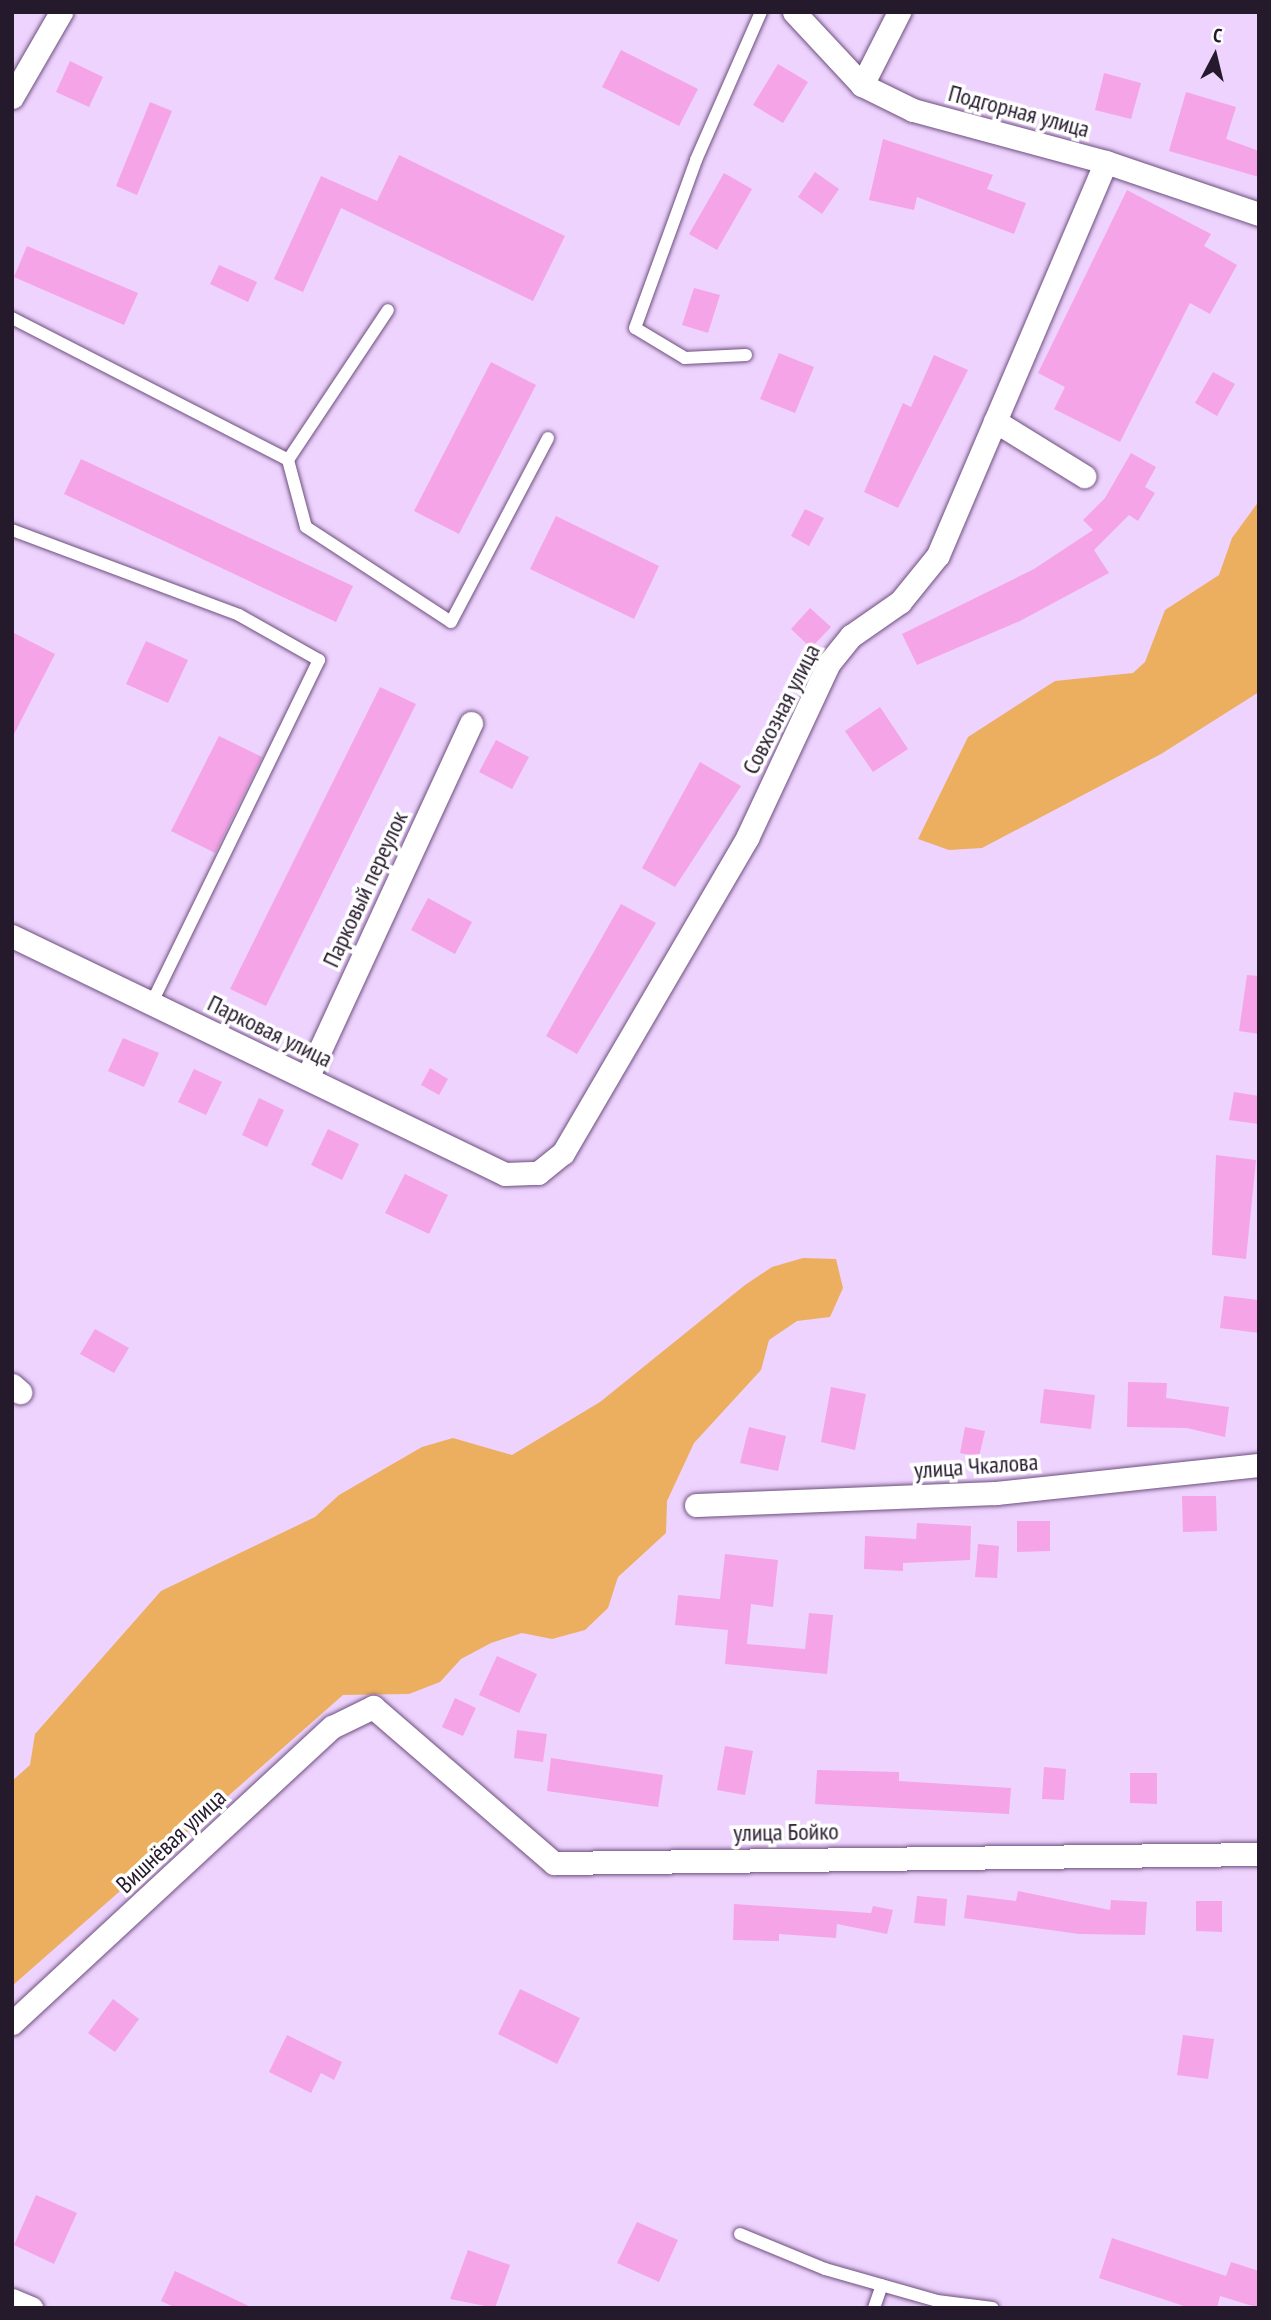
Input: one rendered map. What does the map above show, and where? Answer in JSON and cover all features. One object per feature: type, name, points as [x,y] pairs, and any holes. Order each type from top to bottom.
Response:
[{"type":"street","points":[[12,97],[61,12]]},
{"type":"street","name":"Подгорная улица","points":[[794,12],[862,85],[913,110],[1106,162],[1259,214]]},
{"type":"street","points":[[862,85],[899,12]]},
{"type":"street","name":"Совхозная улица","points":[[505,1174],[538,1173],[563,1153],[747,838],[829,663],[851,636],[900,602],[938,555],[1106,162]]},
{"type":"street","points":[[995,421],[1084,476]]},
{"type":"street","name":"Парковый переулок","points":[[307,1078],[471,723]]},
{"type":"street","name":"Парковая улица","points":[[12,936],[505,1174]]},
{"type":"street","name":"улица Чкалова","points":[[696,1505],[996,1493],[1259,1465]]},
{"type":"street","name":"улица Бойко","points":[[373,1707],[554,1863],[1259,1854]]},
{"type":"street","name":"Вишнёвая улица","points":[[12,2023],[332,1727],[373,1707]]},
{"type":"street","points":[[12,2300],[31,2308]]},
{"type":"lane","points":[[746,355],[685,358],[635,328],[696,160],[761,12]]},
{"type":"lane","points":[[288,460],[388,310]]},
{"type":"lane","points":[[12,318],[288,460],[306,527],[451,622],[548,438]]},
{"type":"lane","points":[[12,530],[239,615],[319,660],[152,1003]]},
{"type":"lane","points":[[740,2234],[882,2285],[993,2308]]},
{"type":"lane","points":[[874,2308],[882,2285]]},
{"type":"shaded area","points":[[1259,501],[1259,692],[1161,754],[982,848],[949,850],[918,839],[968,737],[1055,681],[1133,673],[1145,662],[1165,610],[1219,575],[1232,538]]},
{"type":"shaded area","points":[[803,1258],[836,1259],[843,1288],[830,1317],[797,1321],[769,1340],[761,1370],[694,1443],[667,1501],[666,1533],[618,1577],[608,1608],[585,1630],[552,1639],[522,1633],[491,1643],[461,1659],[440,1682],[409,1694],[343,1695],[12,1986],[12,1781],[30,1765],[35,1734],[161,1591],[315,1517],[339,1495],[422,1447],[453,1438],[512,1455],[600,1402],[745,1285],[772,1267]]},
{"type":"building","points":[[621,50],[698,89],[679,126],[602,87]]},
{"type":"building","points":[[70,61],[103,77],[89,107],[56,92]]},
{"type":"building","points":[[778,64],[808,82],[783,123],[753,105]]},
{"type":"building","points":[[1104,73],[1141,83],[1131,119],[1095,110]]},
{"type":"building","points":[[1186,92],[1236,107],[1226,139],[1259,151],[1259,177],[1169,151]]},
{"type":"building","points":[[150,102],[172,111],[137,195],[116,186]]},
{"type":"building","points":[[883,139],[993,175],[987,189],[1026,203],[1014,234],[917,197],[914,210],[869,200]]},
{"type":"building","points":[[399,155],[565,236],[533,301],[341,208],[303,292],[274,279],[321,176],[377,201]]},
{"type":"building","points":[[815,172],[839,189],[822,214],[798,197]]},
{"type":"building","points":[[724,173],[752,189],[717,250],[689,234]]},
{"type":"building","points":[[1127,190],[1211,234],[1204,246],[1237,265],[1210,314],[1190,303],[1120,442],[1054,409],[1065,387],[1038,373]]},
{"type":"building","points":[[27,246],[138,293],[124,325],[14,277]]},
{"type":"building","points":[[219,265],[257,282],[248,302],[210,284]]},
{"type":"building","points":[[694,288],[720,295],[708,333],[682,325]]},
{"type":"building","points":[[779,353],[814,367],[795,413],[760,399]]},
{"type":"building","points":[[934,355],[968,370],[898,508],[864,492],[903,403],[911,407]]},
{"type":"building","points":[[491,362],[536,385],[459,534],[414,511]]},
{"type":"building","points":[[1213,372],[1235,384],[1217,416],[1195,403]]},
{"type":"building","points":[[1131,453],[1156,467],[1145,487],[1155,493],[1138,521],[1129,515],[1094,550],[1109,573],[1020,621],[917,665],[902,634],[1034,569],[1093,530],[1083,520],[1105,498]]},
{"type":"building","points":[[81,459],[353,586],[336,622],[64,494]]},
{"type":"building","points":[[805,509],[824,518],[809,546],[791,536]]},
{"type":"building","points":[[556,516],[659,566],[634,619],[530,569]]},
{"type":"building","points":[[810,608],[831,627],[811,648],[791,629]]},
{"type":"building","points":[[12,632],[55,654],[12,738]]},
{"type":"building","points":[[146,641],[188,660],[168,703],[126,684]]},
{"type":"building","points":[[380,687],[416,704],[266,1006],[230,989]]},
{"type":"building","points":[[880,707],[908,749],[873,772],[845,731]]},
{"type":"building","points":[[219,736],[262,757],[215,853],[171,831]]},
{"type":"building","points":[[496,740],[529,757],[512,789],[479,772]]},
{"type":"building","points":[[700,762],[741,786],[675,887],[642,868]]},
{"type":"building","points":[[428,898],[472,922],[455,954],[411,930]]},
{"type":"building","points":[[621,904],[656,923],[577,1054],[546,1036]]},
{"type":"building","points":[[1247,975],[1259,976],[1259,1034],[1239,1031]]},
{"type":"building","points":[[123,1038],[159,1053],[144,1087],[108,1071]]},
{"type":"building","points":[[430,1068],[448,1079],[439,1095],[421,1085]]},
{"type":"building","points":[[194,1069],[222,1082],[206,1115],[178,1102]]},
{"type":"building","points":[[1234,1092],[1259,1096],[1259,1124],[1229,1120]]},
{"type":"building","points":[[259,1098],[284,1110],[267,1147],[242,1135]]},
{"type":"building","points":[[328,1129],[359,1144],[342,1180],[311,1165]]},
{"type":"building","points":[[1216,1155],[1256,1160],[1246,1259],[1212,1255]]},
{"type":"building","points":[[405,1174],[448,1195],[429,1234],[385,1213]]},
{"type":"building","points":[[1224,1296],[1259,1300],[1259,1333],[1220,1328]]},
{"type":"building","points":[[95,1329],[129,1348],[114,1373],[80,1354]]},
{"type":"building","points":[[1128,1382],[1167,1383],[1166,1398],[1229,1407],[1225,1437],[1187,1428],[1127,1427]]},
{"type":"building","points":[[831,1387],[866,1394],[855,1450],[821,1442]]},
{"type":"building","points":[[1044,1389],[1095,1395],[1091,1429],[1040,1423]]},
{"type":"building","points":[[749,1427],[786,1436],[778,1471],[740,1463]]},
{"type":"building","points":[[965,1427],[985,1431],[979,1457],[960,1453]]},
{"type":"building","points":[[1182,1496],[1216,1496],[1217,1531],[1183,1532]]},
{"type":"building","points":[[1017,1521],[1050,1521],[1050,1551],[1017,1552]]},
{"type":"building","points":[[917,1523],[971,1526],[970,1560],[903,1563],[903,1571],[864,1569],[865,1536],[916,1539]]},
{"type":"building","points":[[978,1544],[999,1546],[997,1578],[975,1577]]},
{"type":"building","points":[[725,1554],[778,1560],[773,1607],[751,1604],[747,1644],[805,1649],[809,1613],[833,1615],[827,1674],[725,1664],[728,1630],[675,1625],[678,1595],[720,1599]]},
{"type":"building","points":[[497,1656],[537,1674],[519,1713],[479,1695]]},
{"type":"building","points":[[455,1698],[476,1708],[463,1736],[442,1727]]},
{"type":"building","points":[[517,1730],[547,1734],[543,1762],[514,1758]]},
{"type":"building","points":[[725,1746],[753,1751],[745,1795],[717,1790]]},
{"type":"building","points":[[551,1758],[663,1775],[658,1807],[547,1791]]},
{"type":"building","points":[[1044,1767],[1066,1769],[1064,1800],[1042,1799]]},
{"type":"building","points":[[817,1770],[899,1772],[899,1781],[1011,1788],[1009,1814],[815,1804]]},
{"type":"building","points":[[1130,1773],[1157,1773],[1157,1804],[1130,1803]]},
{"type":"building","points":[[1018,1891],[1110,1910],[1111,1900],[1147,1902],[1145,1935],[1079,1934],[964,1918],[967,1895],[1016,1901]]},
{"type":"building","points":[[917,1896],[947,1899],[945,1926],[914,1923]]},
{"type":"building","points":[[1196,1901],[1222,1901],[1222,1932],[1196,1931]]},
{"type":"building","points":[[734,1904],[871,1913],[873,1906],[893,1910],[887,1934],[837,1924],[836,1938],[779,1934],[779,1941],[733,1940]]},
{"type":"building","points":[[520,1989],[580,2018],[557,2064],[498,2034]]},
{"type":"building","points":[[113,1999],[139,2019],[115,2052],[88,2033]]},
{"type":"building","points":[[287,2035],[342,2062],[334,2080],[321,2073],[311,2093],[269,2072]]},
{"type":"building","points":[[1183,2035],[1214,2039],[1208,2079],[1177,2075]]},
{"type":"building","points":[[36,2195],[77,2213],[54,2264],[14,2245]]},
{"type":"building","points":[[637,2222],[678,2240],[659,2282],[617,2263]]},
{"type":"building","points":[[1112,2238],[1226,2276],[1231,2262],[1259,2271],[1259,2308],[1220,2296],[1217,2308],[1190,2308],[1099,2278]]},
{"type":"building","points":[[468,2250],[510,2265],[495,2308],[450,2299]]},
{"type":"building","points":[[175,2271],[253,2308],[176,2308],[161,2301]]}]
